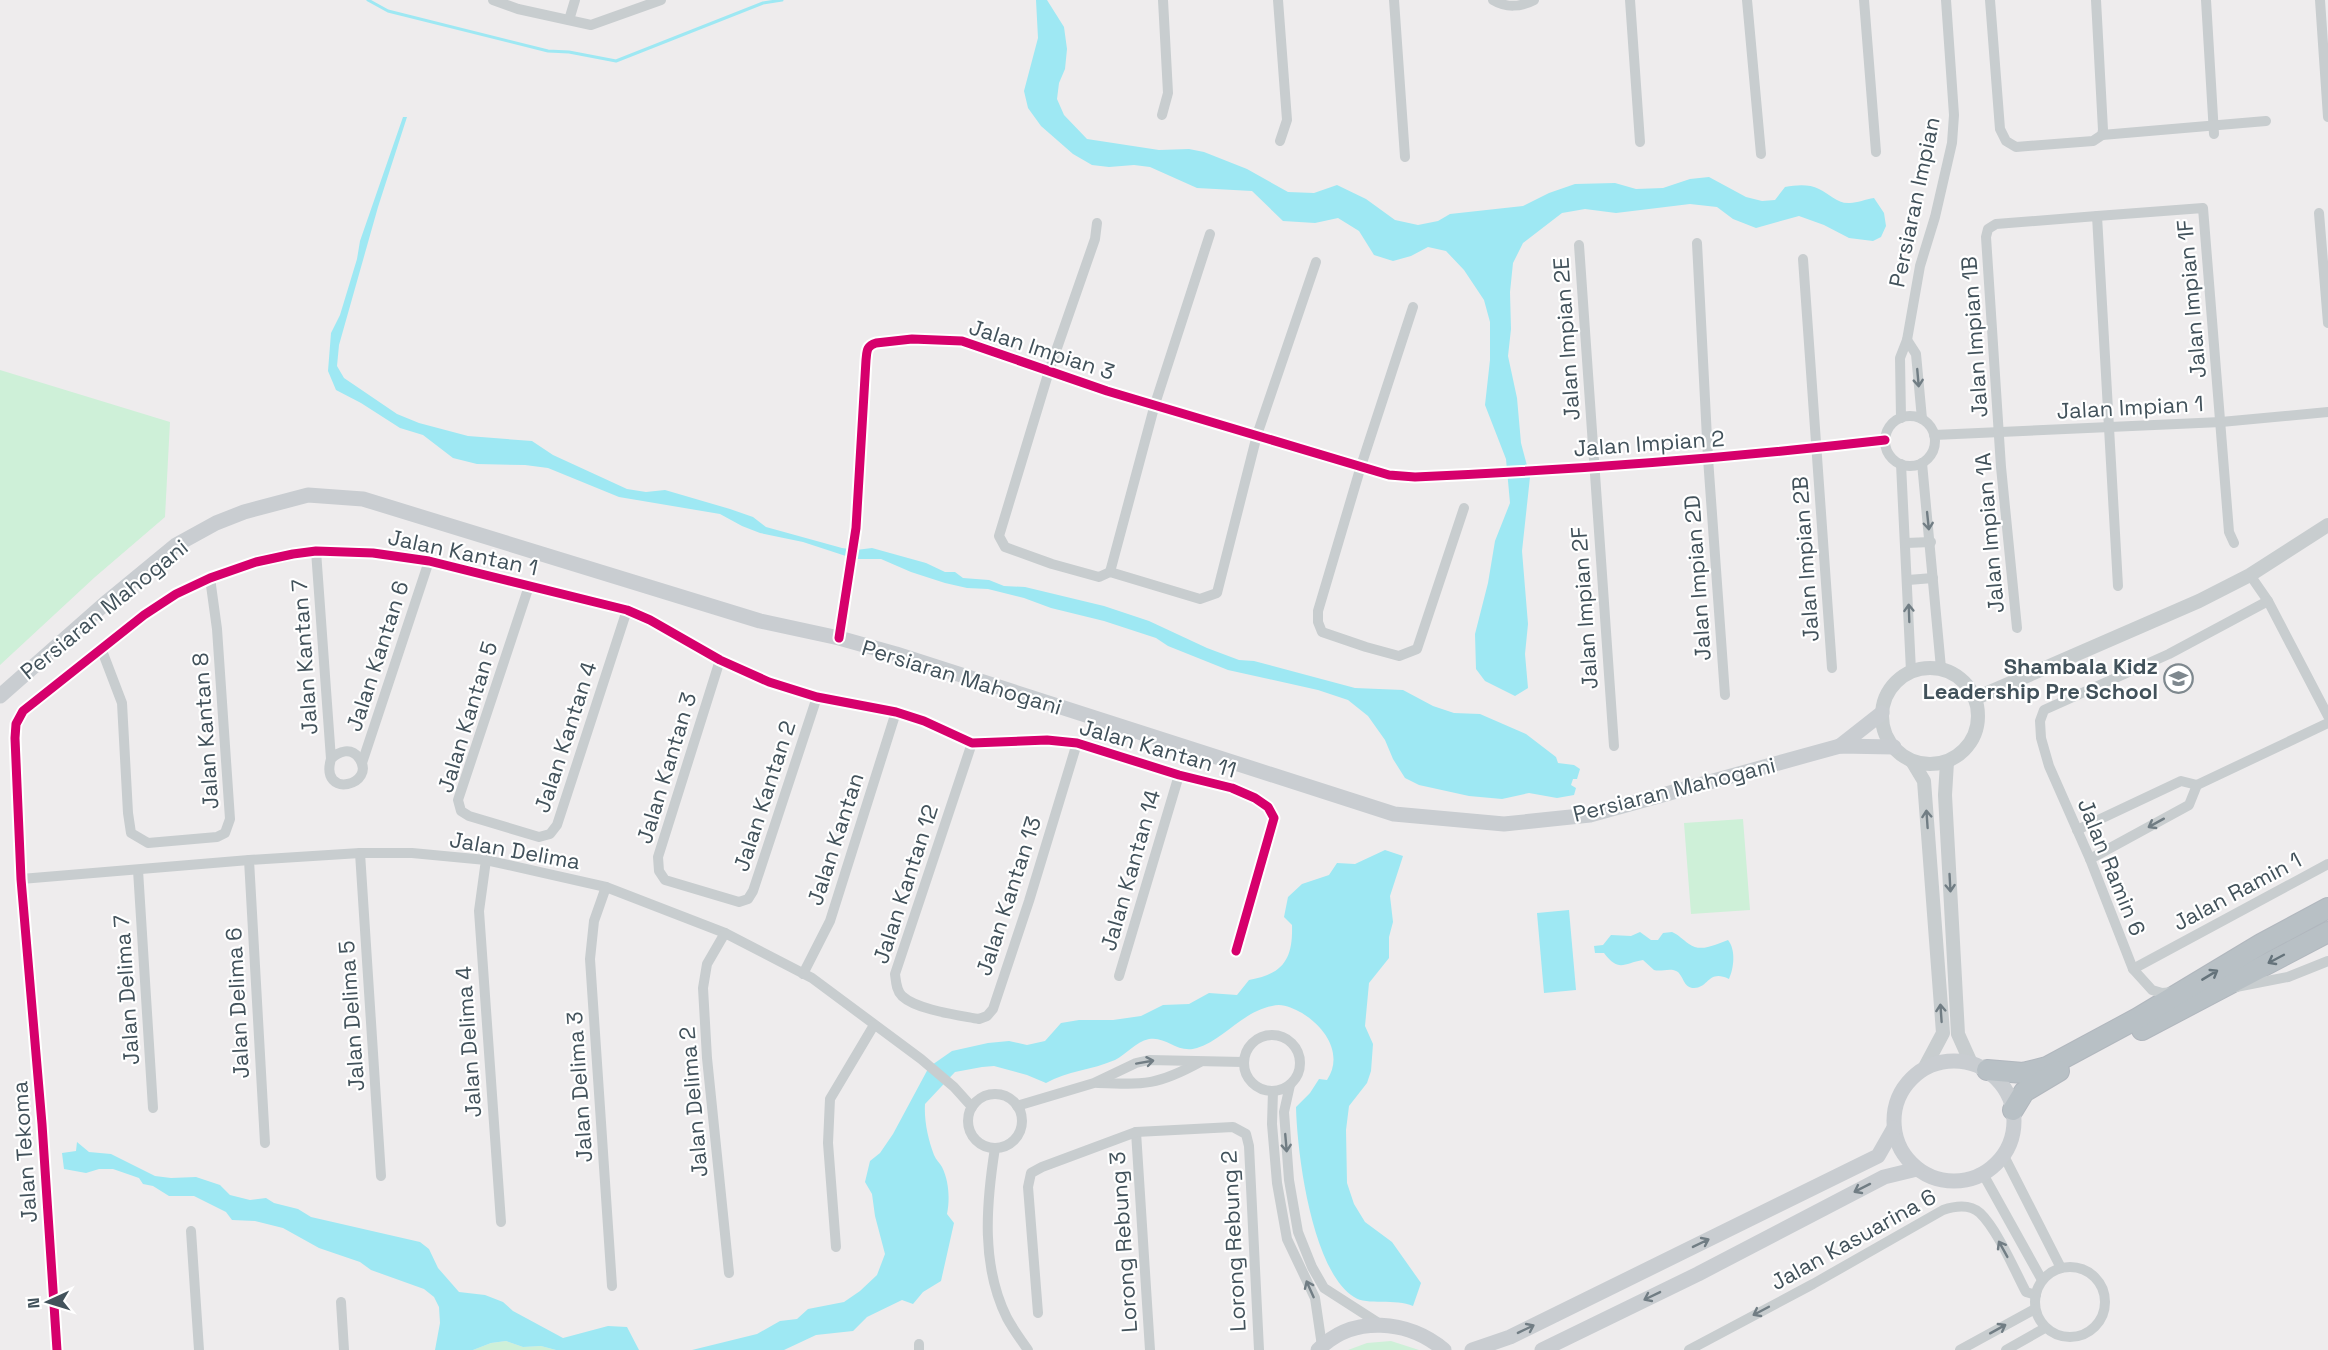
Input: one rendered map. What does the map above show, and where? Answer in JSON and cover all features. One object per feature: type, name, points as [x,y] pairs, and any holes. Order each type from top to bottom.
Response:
[{"type":"highway","points":[[1979,1066],[2023,1072],[2047,1067],[2138,1018],[2261,944],[2328,908]]},
{"type":"highway","points":[[2013,1110],[2024,1092],[2040,1081],[2219,991],[2328,932]]},
{"type":"main road","name":"Persiaran Mahogani","points":[[0,696],[176,545],[216,523],[244,512],[308,495],[363,499],[760,621],[838,638],[896,654],[1394,814],[1504,824],[1590,815],[1840,746]]},
{"type":"main road","points":[[1840,746],[1882,712]]},
{"type":"main road","points":[[1840,746],[1894,747]]},
{"type":"main road","points":[[1955,1060],[1979,1066],[2000,1081],[2008,1095],[2013,1110],[2014,1126],[2011,1142],[2004,1156],[1983,1174],[1967,1181],[1949,1182],[1933,1178],[1917,1169],[1906,1158],[1898,1144],[1894,1128],[1897,1099],[1904,1087],[1925,1067],[1955,1060]]},
{"type":"main road","points":[[1472,1350],[1510,1337],[1878,1156],[1894,1128]]},
{"type":"main road","points":[[1542,1350],[1698,1274],[1884,1177],[1917,1169]]},
{"type":"main road","points":[[1320,1348],[1340,1334],[1359,1327],[1380,1324],[1406,1328],[1431,1339],[1444,1350]]},
{"type":"street","points":[[493,0],[518,9],[591,25],[661,0]]},
{"type":"street","points":[[569,20],[575,0]]},
{"type":"street","points":[[1162,115],[1168,93],[1163,0]]},
{"type":"street","points":[[1278,0],[1287,120],[1280,141]]},
{"type":"street","points":[[1395,0],[1405,157]]},
{"type":"street","points":[[1493,0],[1511,6],[1534,0]]},
{"type":"street","points":[[1630,0],[1640,142]]},
{"type":"street","points":[[1746,0],[1761,154]]},
{"type":"street","points":[[1864,0],[1876,152]]},
{"type":"street","name":"Persiaran Impian","points":[[1901,418],[1900,358],[1906,340],[1920,266],[1935,217],[1952,143],[1954,115],[1946,0]]},
{"type":"street","points":[[1990,0],[2000,129],[2006,141],[2016,147],[2093,141],[2102,135],[2214,130],[2266,121]]},
{"type":"street","points":[[2096,0],[2102,135]]},
{"type":"street","points":[[2206,0],[2214,130]]},
{"type":"street","points":[[2320,0],[2328,117]]},
{"type":"street","name":"Jalan Impian 1F","points":[[2097,216],[2203,207],[2221,422]]},
{"type":"street","points":[[2319,213],[2328,323]]},
{"type":"street","points":[[2097,216],[2118,586]]},
{"type":"street","name":"Jalan Impian 1B","points":[[1999,434],[1986,237],[1988,229],[1996,224],[2097,216]]},
{"type":"street","points":[[1096,223],[1095,239],[1049,371],[999,536],[1005,547],[1052,564],[1099,577],[1110,572],[1200,598],[1217,592],[1257,435],[1316,262]]},
{"type":"street","points":[[1110,572],[1155,404],[1210,234]]},
{"type":"street","name":"Jalan Impian 2D","points":[[1697,243],[1708,458],[1725,695]]},
{"type":"street","name":"Jalan Impian 2E","points":[[1579,245],[1594,467]]},
{"type":"street","name":"Jalan Impian 2B","points":[[1803,259],[1832,668]]},
{"type":"street","points":[[1413,306],[1361,466],[1318,611],[1318,621],[1322,632],[1366,648],[1399,656],[1417,649],[1464,508]]},
{"type":"street","name":"Jalan Impian 3","points":[[838,638],[856,528],[866,360],[870,345],[912,339],[963,341],[1107,391],[1389,476],[1416,477]]},
{"type":"street","points":[[1906,340],[1916,354],[1922,419]]},
{"type":"street","name":"Jalan Impian 1","points":[[1935,435],[1999,434],[2221,422],[2328,412]]},
{"type":"street","points":[[1908,416],[1922,419],[1935,435],[1931,454],[1922,463],[1912,466],[1901,464],[1891,457],[1885,440],[1890,427],[1901,418],[1908,416]]},
{"type":"street","points":[[2221,422],[2229,532],[2234,543]]},
{"type":"street","name":"Jalan Impian 1A","points":[[1999,434],[2017,628]]},
{"type":"street","name":"Jalan Impian 2","points":[[1416,477],[1594,467],[1885,440]]},
{"type":"street","points":[[1922,463],[1941,668]]},
{"type":"street","points":[[1901,464],[1911,671]]},
{"type":"street","name":"Jalan Impian 2F","points":[[1594,467],[1614,746]]},
{"type":"street","points":[[1976,698],[2199,601],[2250,575],[2328,525]]},
{"type":"street","points":[[1906,543],[1931,542]]},
{"type":"street","name":"Jalan Kantan 1","points":[[16,724],[24,711],[101,648],[176,594],[210,578],[256,562],[316,551],[373,553],[429,561],[627,610],[650,620],[720,660],[759,678],[817,697],[896,712]]},
{"type":"street","name":"Jalan Kantan 7","points":[[316,551],[331,759]]},
{"type":"street","name":"Jalan Kantan 6","points":[[362,763],[429,561]]},
{"type":"street","points":[[2250,575],[2268,601],[2328,716]]},
{"type":"street","name":"Jalan Kantan 8","points":[[101,648],[122,703],[131,833],[148,843],[217,837],[225,833],[230,819],[217,629],[210,578]]},
{"type":"street","points":[[1908,580],[1933,578]]},
{"type":"street","name":"Jalan Kantan 5","points":[[509,828],[469,816],[461,811],[458,800],[529,586]]},
{"type":"street","name":"Jalan Ramin 6","points":[[2183,991],[2162,993],[2152,990],[2133,969],[2090,859],[2049,766],[2041,738],[2040,721],[2044,710],[2169,654],[2268,601]]},
{"type":"street","name":"Jalan Kantan 4","points":[[509,828],[539,837],[550,834],[557,825],[627,610]]},
{"type":"street","name":"Jalan Kantan 3","points":[[707,892],[665,880],[659,871],[658,857],[720,660]]},
{"type":"street","points":[[1911,761],[1935,764],[1947,762],[1961,754],[1977,729],[1979,713],[1976,698],[1962,679],[1941,668],[1911,671],[1894,684],[1884,702],[1882,712],[1887,737],[1894,747],[1911,761],[1924,781],[1943,1034],[1925,1067]]},
{"type":"street","name":"Jalan Kantan 2","points":[[707,892],[739,902],[748,899],[753,891],[817,697]]},
{"type":"street","name":"Jalan Kantan 11","points":[[896,712],[924,721],[972,743],[1047,740],[1077,743],[1179,776],[1233,788],[1268,807],[1274,818],[1271,832],[1236,951]]},
{"type":"street","name":"Jalan Kantan","points":[[803,974],[830,921],[896,712]]},
{"type":"street","points":[[2077,830],[2181,781],[2197,785],[2328,723]]},
{"type":"street","name":"Jalan Tekoma","points":[[16,724],[21,879],[42,1124],[57,1350]]},
{"type":"street","name":"Jalan Kantan 12","points":[[942,1011],[914,1003],[901,995],[895,974],[972,743]]},
{"type":"street","name":"Jalan Kantan 13","points":[[942,1011],[979,1019],[987,1016],[993,1009],[1029,901],[1077,743]]},
{"type":"street","points":[[344,751],[351,752],[358,756],[362,763],[362,772],[351,784],[343,785],[330,776],[328,768],[331,759],[344,751]]},
{"type":"street","points":[[1947,762],[1945,795],[1958,1034],[1979,1066]]},
{"type":"street","name":"Jalan Kantan 14","points":[[1119,976],[1179,776]]},
{"type":"street","points":[[2090,859],[2189,805],[2197,785]]},
{"type":"street","name":"Jalan Delima","points":[[21,879],[249,860],[360,853],[412,853],[486,860],[606,886],[725,933],[803,974],[921,1059],[972,1107]]},
{"type":"street","name":"Jalan Delima 5","points":[[360,853],[381,1176]]},
{"type":"street","name":"Jalan Delima 6","points":[[249,860],[265,1143]]},
{"type":"street","name":"Jalan Delima 4","points":[[486,860],[478,911],[501,1222]]},
{"type":"street","name":"Jalan Ramin 1","points":[[2133,969],[2328,864]]},
{"type":"street","name":"Jalan Delima 7","points":[[138,870],[153,1108]]},
{"type":"street","name":"Jalan Delima 3","points":[[606,886],[594,921],[590,959],[612,1286]]},
{"type":"street","name":"Jalan Delima 2","points":[[725,933],[707,963],[703,988],[707,1058],[729,1273]]},
{"type":"street","points":[[2219,991],[2288,977],[2328,961]]},
{"type":"street","points":[[836,1247],[828,1143],[830,1099],[874,1025]]},
{"type":"street","points":[[1290,1085],[1273,1091],[1264,1090],[1249,1080],[1243,1062],[1250,1044],[1258,1038],[1276,1034],[1285,1038],[1298,1052],[1300,1061],[1296,1078],[1290,1085],[1284,1112],[1289,1180],[1298,1232],[1312,1267],[1324,1288],[1380,1324]]},
{"type":"street","points":[[1017,1106],[1094,1083],[1136,1063],[1149,1060],[1243,1062]]},
{"type":"street","points":[[1094,1083],[1140,1085],[1156,1082],[1175,1076],[1201,1062]]},
{"type":"street","points":[[1273,1091],[1272,1124],[1277,1183],[1287,1239],[1315,1298],[1320,1348]]},
{"type":"street","points":[[994,1094],[1011,1100],[1017,1106],[1020,1114],[1020,1130],[1010,1143],[995,1148],[985,1147],[977,1142],[968,1125],[972,1107],[978,1100],[994,1094]]},
{"type":"street","name":"Lorong Rebung 2","points":[[1136,1132],[1233,1127],[1246,1134],[1249,1146],[1259,1350]]},
{"type":"street","points":[[1038,1312],[1028,1187],[1031,1173],[1136,1132]]},
{"type":"street","name":"Lorong Rebung 3","points":[[1136,1132],[1150,1350]]},
{"type":"street","points":[[995,1148],[987,1221],[989,1252],[996,1290],[1008,1320],[1028,1350]]},
{"type":"street","points":[[2004,1156],[2061,1268]]},
{"type":"street","points":[[1983,1174],[2042,1280]]},
{"type":"street","name":"Jalan Kasuarina 6","points":[[1689,1350],[1813,1284],[1943,1210],[1962,1206],[1979,1212],[1990,1227],[2026,1292],[2036,1295]]},
{"type":"street","points":[[191,1231],[199,1350]]},
{"type":"street","points":[[2077,1267],[2098,1280],[2105,1296],[2104,1313],[2096,1327],[2083,1336],[2067,1338],[2045,1328],[2035,1309],[2036,1295],[2042,1280],[2061,1268],[2077,1267]]},
{"type":"street","points":[[341,1302],[344,1350]]},
{"type":"street","points":[[1960,1350],[2035,1309]]},
{"type":"street","points":[[2006,1350],[2045,1328]]},
{"type":"green space","points":[[0,370],[170,422],[165,517],[95,577],[0,665]]},
{"type":"green space","points":[[1743,819],[1750,910],[1691,914],[1684,823]]},
{"type":"green space","points":[[506,1341],[523,1347],[541,1346],[556,1350],[473,1350],[491,1343]]},
{"type":"green space","points":[[1391,1341],[1419,1350],[1348,1350],[1367,1343]]},
{"type":"water","points":[[1036,0],[1047,0],[1064,27],[1067,49],[1065,69],[1059,83],[1057,99],[1064,115],[1087,139],[1159,150],[1189,149],[1204,152],[1247,169],[1288,192],[1314,193],[1337,185],[1366,199],[1395,220],[1418,225],[1438,221],[1450,214],[1523,206],[1549,193],[1575,184],[1615,183],[1636,189],[1663,188],[1690,179],[1709,177],[1746,197],[1762,201],[1775,200],[1785,187],[1798,185],[1815,187],[1845,203],[1874,198],[1884,213],[1886,226],[1881,237],[1873,241],[1849,238],[1824,225],[1799,216],[1756,228],[1733,219],[1717,207],[1690,204],[1616,213],[1585,209],[1562,213],[1523,243],[1513,263],[1508,356],[1517,398],[1521,443],[1530,477],[1522,551],[1528,624],[1525,654],[1528,688],[1515,696],[1485,681],[1476,669],[1475,634],[1488,583],[1495,541],[1510,503],[1506,459],[1485,405],[1490,360],[1490,322],[1484,300],[1464,270],[1446,251],[1428,247],[1411,256],[1393,261],[1374,255],[1359,231],[1338,218],[1315,223],[1283,221],[1252,191],[1197,188],[1150,167],[1092,165],[1073,154],[1041,126],[1028,108],[1024,91],[1038,38]]},
{"type":"water","points":[[403,117],[407,117],[378,207],[339,345],[337,366],[344,378],[397,414],[419,423],[468,436],[532,441],[553,455],[627,489],[646,492],[665,490],[753,517],[766,527],[842,548],[856,550],[872,548],[926,563],[945,572],[955,572],[963,578],[989,580],[1004,586],[1025,587],[1104,606],[1149,621],[1239,660],[1254,661],[1355,688],[1403,690],[1433,706],[1454,713],[1480,714],[1526,734],[1556,757],[1558,763],[1574,765],[1580,769],[1577,779],[1573,779],[1571,785],[1576,788],[1574,795],[1557,798],[1529,793],[1502,799],[1469,796],[1419,785],[1405,778],[1385,740],[1368,716],[1348,700],[1318,690],[1228,670],[1168,646],[1156,638],[1024,598],[988,589],[967,588],[945,583],[881,559],[855,559],[803,542],[760,533],[720,514],[619,497],[548,468],[477,464],[453,458],[423,435],[400,428],[336,390],[328,371],[331,333],[340,315],[357,259],[360,241]]},
{"type":"water","points":[[1385,850],[1403,856],[1390,896],[1393,922],[1389,937],[1389,958],[1369,983],[1365,1026],[1373,1044],[1371,1071],[1367,1083],[1349,1106],[1346,1130],[1347,1183],[1354,1204],[1365,1222],[1392,1242],[1421,1283],[1413,1306],[1398,1302],[1366,1301],[1354,1297],[1339,1283],[1327,1263],[1317,1238],[1304,1180],[1296,1107],[1310,1093],[1319,1079],[1327,1080],[1334,1061],[1333,1051],[1324,1033],[1310,1019],[1291,1008],[1276,1005],[1251,1014],[1215,1039],[1197,1048],[1184,1049],[1161,1040],[1149,1039],[1139,1043],[1115,1060],[1046,1083],[994,1066],[955,1072],[925,1104],[930,1143],[944,1172],[947,1184],[949,1196],[947,1214],[954,1223],[941,1281],[923,1292],[913,1304],[902,1300],[867,1317],[853,1331],[816,1335],[784,1350],[692,1350],[757,1334],[780,1321],[797,1319],[808,1309],[844,1302],[877,1275],[885,1254],[872,1194],[865,1182],[870,1161],[880,1153],[893,1134],[929,1067],[952,1051],[988,1043],[1009,1041],[1027,1045],[1045,1041],[1061,1023],[1141,1016],[1163,1005],[1189,1004],[1209,993],[1237,995],[1249,980],[1271,974],[1284,963],[1291,947],[1292,937],[1292,925],[1284,917],[1288,897],[1302,884],[1329,875],[1337,863],[1355,864]]},
{"type":"water","points":[[1569,910],[1576,990],[1544,993],[1537,913]]},
{"type":"water","points":[[1640,932],[1651,940],[1658,940],[1663,933],[1672,932],[1698,948],[1728,940],[1731,944],[1733,959],[1729,979],[1717,976],[1699,987],[1691,988],[1686,985],[1678,972],[1654,970],[1643,960],[1618,965],[1604,953],[1595,953],[1594,946],[1603,945],[1611,935],[1631,936]]},
{"type":"water","points":[[77,1142],[89,1152],[111,1154],[155,1176],[196,1177],[220,1185],[230,1195],[250,1200],[266,1198],[274,1203],[298,1209],[311,1217],[420,1242],[429,1249],[438,1268],[459,1292],[485,1295],[503,1302],[513,1311],[563,1338],[608,1326],[627,1327],[639,1350],[556,1350],[541,1346],[523,1347],[506,1341],[491,1343],[473,1350],[435,1350],[440,1323],[439,1307],[434,1297],[424,1289],[371,1270],[360,1262],[319,1248],[283,1228],[255,1221],[232,1220],[226,1212],[194,1196],[169,1196],[153,1186],[143,1184],[139,1178],[113,1169],[99,1169],[86,1173],[64,1169],[62,1153],[76,1151]]},
{"type":"waterway","points":[[368,0],[388,11],[548,51],[569,52],[616,61],[763,3],[782,0]]},
{"type":"cycle path","points":[[839,638],[856,528],[867,354],[869,348],[876,343],[912,339],[962,341],[1107,391],[1389,475],[1415,477],[1592,467],[1885,440]]},
{"type":"cycle path","points":[[57,1350],[42,1124],[21,879],[16,724],[23,711],[144,615],[176,594],[210,578],[256,562],[316,551],[373,553],[429,561],[627,610],[650,620],[720,660],[769,682],[817,697],[896,712],[924,721],[972,743],[1047,740],[1077,743],[1179,775],[1232,788],[1255,798],[1268,807],[1274,818],[1236,951]]},
{"type":"place","name":"Shambala Kidz Leadership Pre School","points":[[2179,679]]}]
